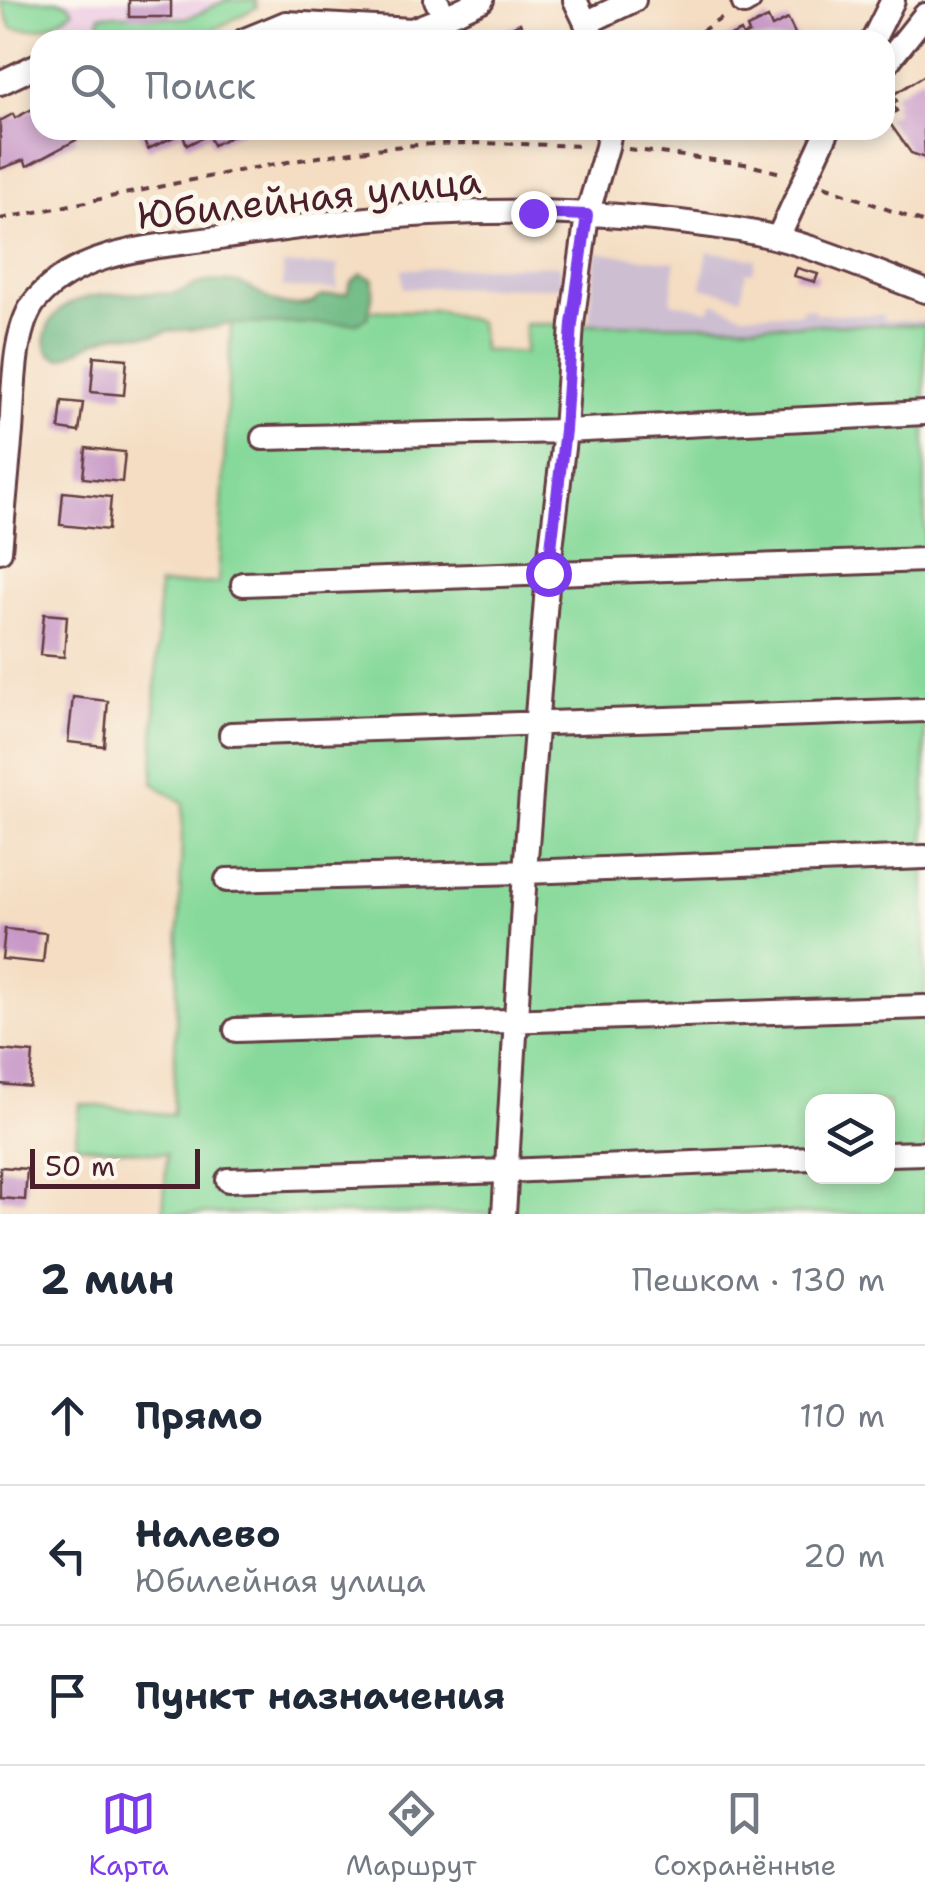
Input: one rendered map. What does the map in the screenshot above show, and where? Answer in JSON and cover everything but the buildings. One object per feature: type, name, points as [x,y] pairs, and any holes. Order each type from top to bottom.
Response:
[{"type":"street","points":[[276,0],[286,23]]},
{"type":"street","points":[[269,30],[286,23],[412,30],[440,9],[482,0]]},
{"type":"street","points":[[574,0],[589,30]]},
{"type":"street","points":[[593,30],[634,0]]},
{"type":"street","points":[[878,30],[893,0]]},
{"type":"street","points":[[895,53],[925,16]]},
{"type":"street","points":[[0,83],[30,69]]},
{"type":"street","points":[[504,1214],[536,724],[572,324],[587,215],[608,140]]},
{"type":"street","points":[[778,238],[825,140]]},
{"type":"street","name":"Юбилейная улица","points":[[0,551],[22,329],[35,301],[64,276],[128,252],[428,214],[587,215],[693,223],[778,238],[925,291]]},
{"type":"street","points":[[262,438],[565,430],[925,413]]},
{"type":"street","points":[[243,584],[925,560]]},
{"type":"street","points":[[231,734],[925,710]]},
{"type":"street","points":[[228,880],[925,857]]},
{"type":"street","points":[[236,1030],[925,1007]]},
{"type":"street","points":[[895,1154],[925,1153]]},
{"type":"street","points":[[228,1180],[805,1158]]},
{"type":"path","points":[[703,30],[746,1]]},
{"type":"path","points":[[0,218],[321,156],[388,147],[582,140]]},
{"type":"path","points":[[613,140],[804,179],[925,224]]},
{"type":"shaded area","points":[[14,0],[262,0],[196,30],[23,17]]},
{"type":"shaded area","points":[[708,251],[756,259],[753,272],[746,272],[742,297],[701,287]]},
{"type":"shaded area","points":[[596,252],[675,262],[671,302],[709,310],[714,302],[742,314],[802,313],[802,308],[814,309],[815,314],[883,315],[884,320],[925,321],[925,336],[736,333],[707,323],[686,331],[589,324]]},
{"type":"shaded area","points":[[283,265],[338,265],[337,289],[283,288]]},
{"type":"shaded area","points":[[560,265],[562,287],[404,288],[402,269]]},
{"type":"green space","points":[[0,0],[57,0],[69,4],[73,11],[45,27],[12,28]]},
{"type":"green space","points":[[226,0],[255,0],[257,7],[213,30],[98,30],[100,15],[171,18],[198,14]]},
{"type":"green space","points":[[361,274],[373,279],[373,292],[368,317],[357,323],[225,324],[155,335],[117,334],[62,359],[51,355],[46,345],[46,331],[57,313],[85,298],[173,293],[218,281],[240,283],[280,304],[303,305],[321,296],[347,293],[351,282]]},
{"type":"green space","points":[[232,310],[439,311],[479,322],[482,350],[525,353],[525,324],[925,325],[925,1214],[163,1214],[167,1154],[75,1145],[80,1104],[173,1115],[183,803],[153,783],[159,585],[218,583]]},
{"type":"route","points":[[533,213],[587,215],[572,324],[565,430],[548,573]]}]
